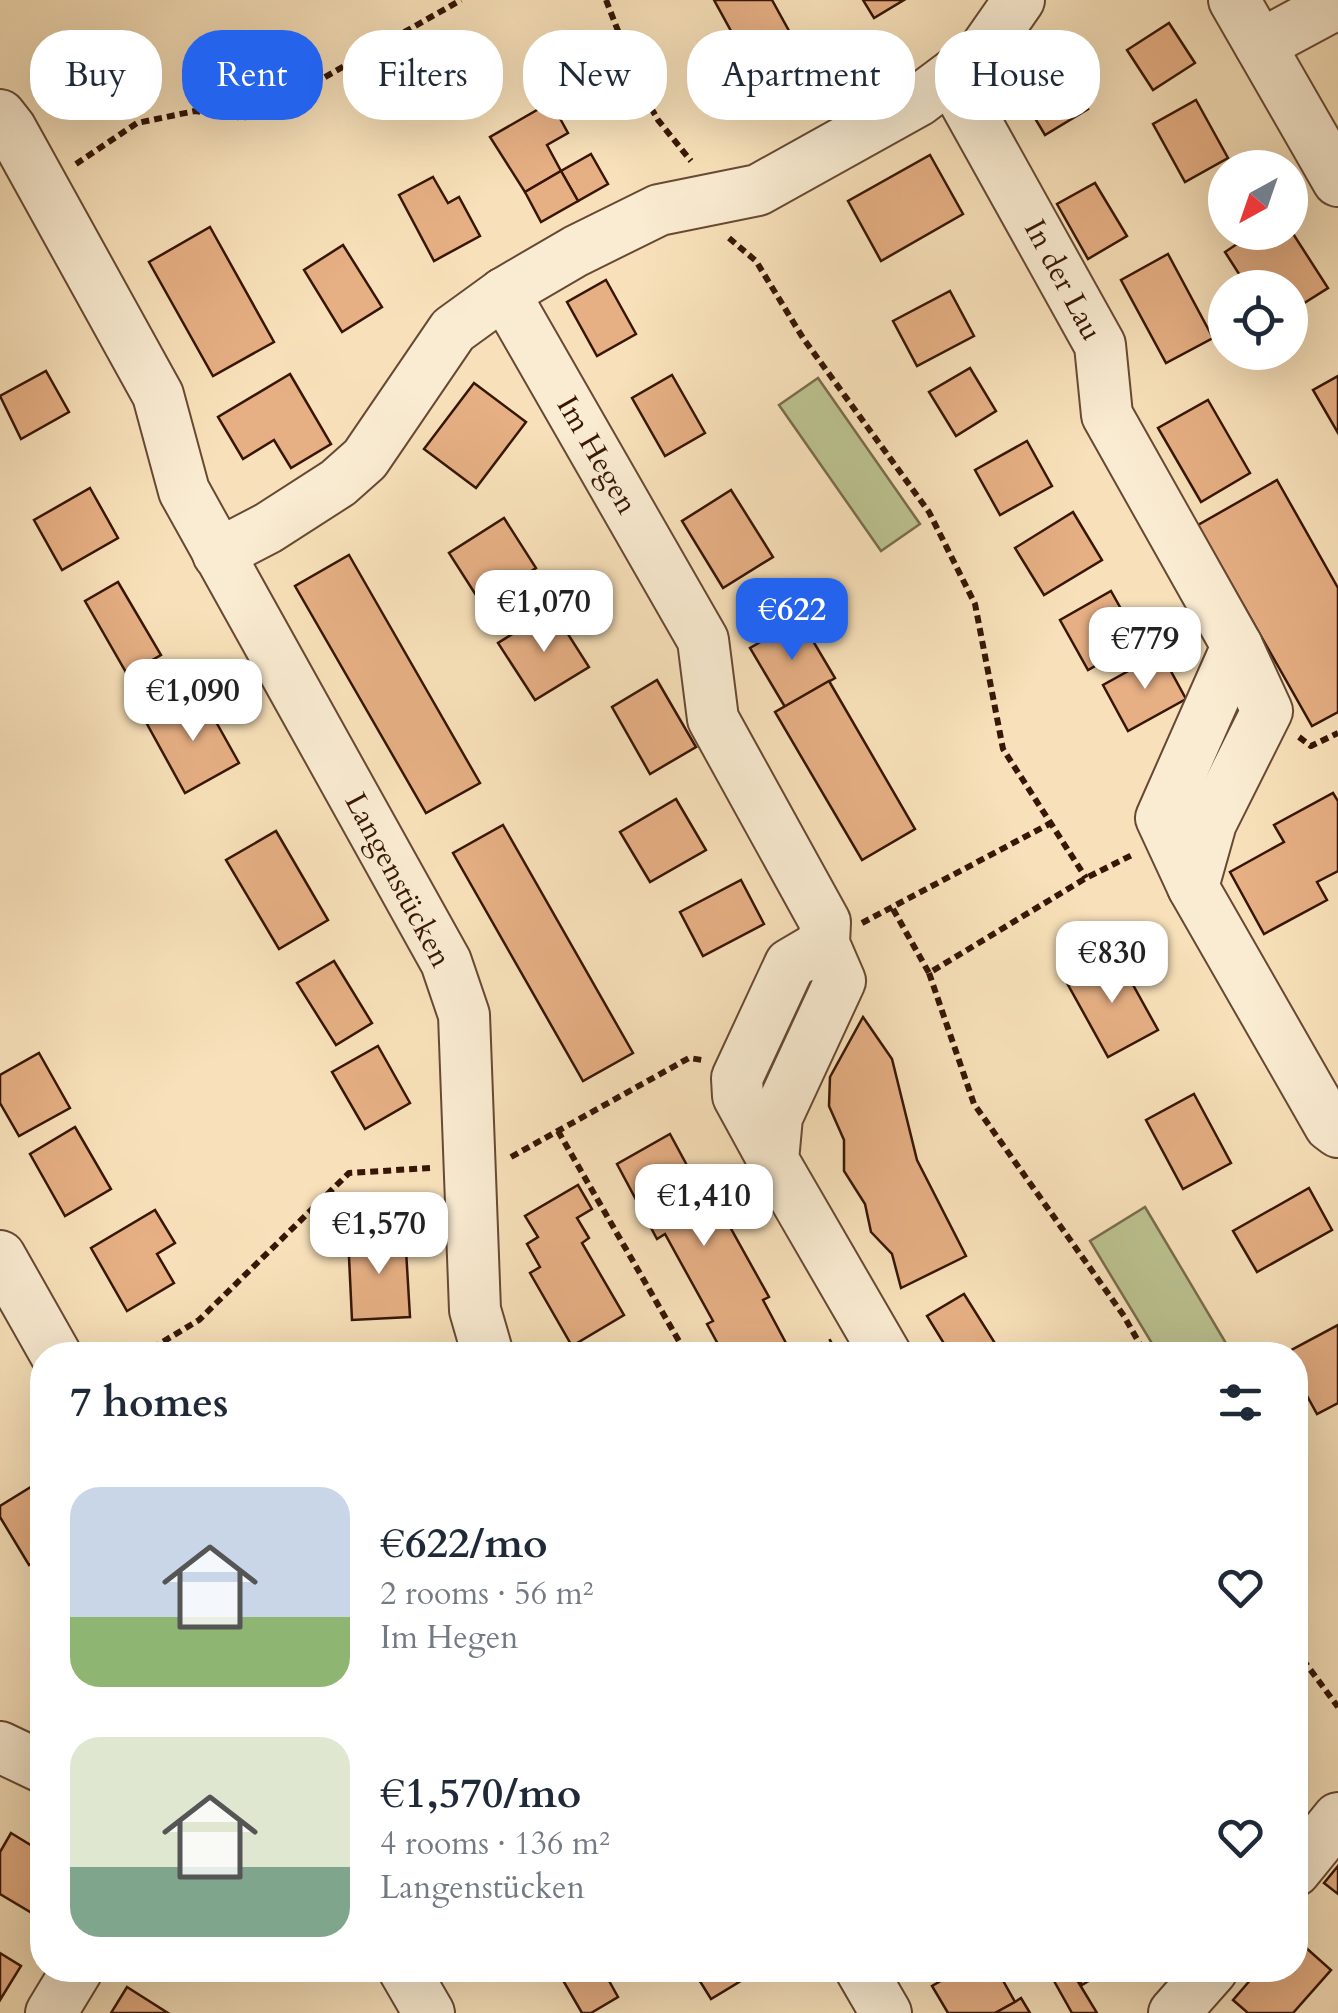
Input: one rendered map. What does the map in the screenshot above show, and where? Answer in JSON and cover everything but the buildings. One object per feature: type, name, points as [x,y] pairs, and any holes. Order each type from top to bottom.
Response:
[{"type":"street","points":[[998,30],[1018,0]]},
{"type":"street","points":[[1234,0],[1338,181]]},
{"type":"street","points":[[1260,46],[1338,3]]},
{"type":"street","points":[[218,554],[268,528],[338,483],[365,459],[453,330],[504,293],[576,251],[659,210],[758,190],[935,90]]},
{"type":"street","name":"Langenstücken","points":[[0,115],[158,395],[184,491],[446,962],[464,1015],[474,1310],[484,1342]]},
{"type":"street","name":"In der Lau","points":[[975,120],[1100,344],[1107,415],[1237,646],[1266,711],[1211,823],[1194,888]]},
{"type":"street","name":"Im Hegen","points":[[504,293],[703,640],[713,718],[825,922],[824,944]]},
{"type":"street","points":[[1237,646],[1161,818],[1194,888],[1330,1126],[1338,1132]]},
{"type":"street","points":[[824,944],[790,964],[737,1078],[738,1096],[879,1342]]},
{"type":"street","points":[[0,1256],[49,1342]]},
{"type":"street","points":[[0,1746],[30,1761]]},
{"type":"street","points":[[1308,1855],[1338,1818]]},
{"type":"street","points":[[50,2013],[70,1982]]},
{"type":"street","points":[[411,1982],[428,2013]]},
{"type":"street","points":[[868,1982],[886,2013]]},
{"type":"street","points":[[1174,2013],[1201,1982]]},
{"type":"path","points":[[42,187],[137,123],[195,111],[243,118],[280,102],[461,0]]},
{"type":"path","points":[[606,0],[641,90],[658,120],[697,170],[707,201],[724,233],[756,261],[803,338],[929,512],[975,604],[1003,749],[1086,878]]},
{"type":"path","points":[[824,944],[1051,823]]},
{"type":"path","points":[[930,972],[1086,878],[1168,835]]},
{"type":"path","points":[[892,909],[930,972],[974,1104],[1139,1342]]},
{"type":"path","points":[[558,1131],[680,1342]]},
{"type":"path","points":[[1308,1667],[1338,1707]]},
{"type":"green space","points":[[818,378],[920,524],[881,551],[779,405]]},
{"type":"green space","points":[[1145,1207],[1225,1342],[1151,1342],[1090,1241]]}]
